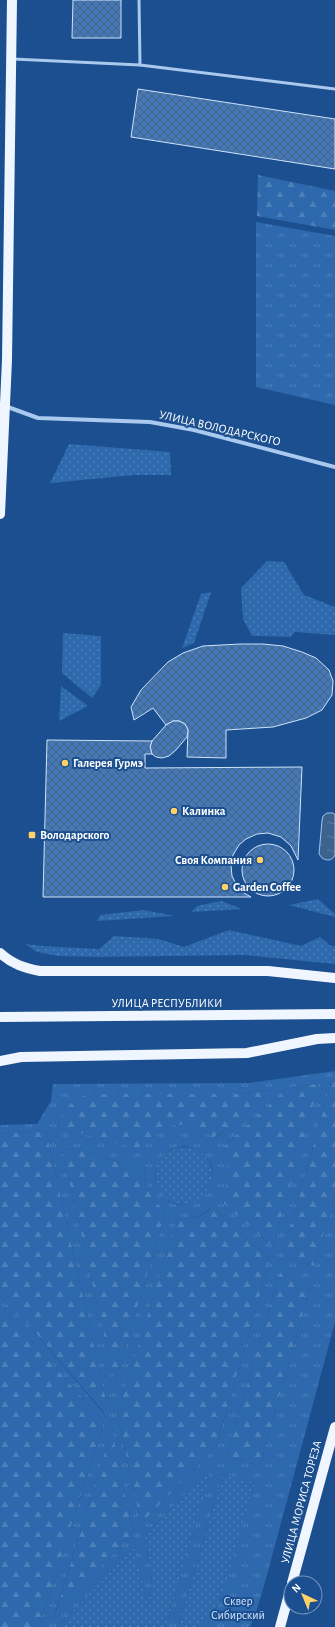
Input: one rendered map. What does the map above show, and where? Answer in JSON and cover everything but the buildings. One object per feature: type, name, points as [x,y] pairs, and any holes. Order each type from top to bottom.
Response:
[{"type":"main road","points":[[0,514],[12,0]]},
{"type":"main road","points":[[0,953],[7,960],[23,968],[40,971],[268,971],[335,978]]},
{"type":"main road","name":"УЛИЦА РЕСПУБЛИКИ","points":[[0,1017],[335,1014]]},
{"type":"main road","points":[[0,1061],[21,1057],[248,1053],[317,1039],[335,1038]]},
{"type":"main road","name":"УЛИЦА МОРИСА ТОРЕЗА","points":[[294,1575],[335,1427]]},
{"type":"main road","points":[[280,1627],[283,1615]]},
{"type":"street","name":"УЛИЦА ВОЛОДАРСКОГО","points":[[2,406],[38,418],[150,422],[194,430],[335,466]]},
{"type":"lane","points":[[140,0],[140,65]]},
{"type":"lane","points":[[11,59],[140,65],[335,89]]},
{"type":"green space","points":[[258,175],[335,191],[335,230],[257,216]]},
{"type":"green space","points":[[256,222],[335,236],[335,405],[256,387]]},
{"type":"green space","points":[[69,444],[170,452],[171,475],[135,475],[50,483]]},
{"type":"green space","points":[[267,561],[284,562],[304,595],[335,607],[335,635],[295,632],[291,637],[252,636],[243,619],[241,588]]},
{"type":"green space","points":[[211,592],[194,643],[182,648],[201,594]]},
{"type":"green space","points":[[63,633],[101,636],[101,685],[92,698],[62,673]]},
{"type":"green space","points":[[61,686],[88,706],[59,721]]},
{"type":"green space","points":[[318,899],[335,914],[335,917],[289,905]]},
{"type":"green space","points":[[221,901],[242,909],[191,912],[197,906]]},
{"type":"green space","points":[[144,910],[175,916],[97,921],[100,915]]},
{"type":"green space","points":[[229,930],[301,946],[320,937],[331,946],[335,946],[335,964],[244,955],[98,957],[58,956],[37,952],[25,944],[99,949],[114,936],[159,939],[184,947]]},
{"type":"green space","name":"Сквер Сибирский","points":[[335,1071],[335,1082],[331,1082],[283,1254],[295,1261],[314,1266],[335,1196],[335,1322],[255,1616],[250,1627],[199,1627],[214,1612],[221,1599],[255,1483],[223,1474],[178,1627],[166,1627],[213,1464],[145,1536],[152,1582],[148,1605],[134,1547],[58,1627],[39,1627],[104,1422],[0,1305],[0,1297],[27,1323],[105,1415],[107,1404],[46,1130],[0,1134],[0,1125],[37,1124],[51,1101],[53,1084],[248,1083]],"holes":[[[319,1083],[273,1247],[222,1202],[228,1175],[225,1155],[222,1148],[286,1089]],[[270,1090],[233,1125],[214,1138],[200,1129],[182,1124],[166,1128],[153,1138],[142,1150],[58,1127],[62,1115],[68,1106],[76,1099],[88,1094],[238,1094]],[[184,1146],[203,1154],[212,1166],[212,1179],[206,1192],[196,1201],[183,1205],[170,1201],[158,1188],[155,1171],[163,1156],[172,1149]],[[78,1149],[144,1170],[146,1183],[150,1194],[166,1211],[115,1383],[62,1150]],[[212,1207],[270,1260],[216,1447],[141,1524],[117,1414],[177,1219],[192,1218],[203,1214]],[[280,1272],[310,1287],[260,1466],[226,1456]],[[112,1429],[133,1533],[54,1617]]]},
{"type":"green space","points":[[331,1082],[335,1082],[335,1196],[314,1266],[295,1261],[283,1254]]},
{"type":"green space","points":[[320,1083],[273,1247],[222,1202],[226,1189],[227,1168],[222,1148],[286,1089]]},
{"type":"green space","points":[[271,1090],[233,1125],[213,1138],[197,1127],[148,1143],[143,1151],[58,1127],[62,1115],[68,1106],[76,1099],[88,1094],[238,1094]]},
{"type":"green space","points":[[46,1130],[107,1404],[106,1415],[27,1323],[0,1297],[0,1134]]},
{"type":"green space","points":[[184,1147],[200,1152],[208,1160],[213,1176],[208,1192],[200,1200],[184,1205],[168,1200],[160,1192],[155,1176],[160,1160],[168,1152]]},
{"type":"green space","points":[[78,1149],[144,1170],[150,1193],[157,1203],[166,1211],[115,1384],[62,1150]]},
{"type":"green space","points":[[212,1207],[270,1260],[216,1447],[141,1524],[117,1414],[177,1218],[200,1216]]},
{"type":"green space","points":[[280,1272],[310,1287],[260,1466],[226,1456]]},
{"type":"green space","points":[[0,1305],[104,1422],[39,1627],[0,1627]]},
{"type":"green space","points":[[112,1428],[133,1533],[54,1618]]},
{"type":"green space","points":[[214,1463],[166,1627],[58,1627],[134,1547],[148,1604],[152,1582],[145,1536]]},
{"type":"green space","points":[[223,1474],[255,1483],[226,1585],[212,1615],[203,1625],[198,1627],[178,1627]]},
{"type":"water","points":[[327,813],[333,813],[335,815],[335,855],[331,859],[326,860],[319,854],[322,821],[323,816]]},
{"type":"place","name":"Галерея Гурмэ","points":[[65,763]]},
{"type":"place","name":"Калинка","points":[[174,811]]},
{"type":"place","name":"Володарского","points":[[32,835]]},
{"type":"place","name":"Своя Компания","points":[[260,860]]},
{"type":"place","name":"Garden Coffee","points":[[225,887]]}]
